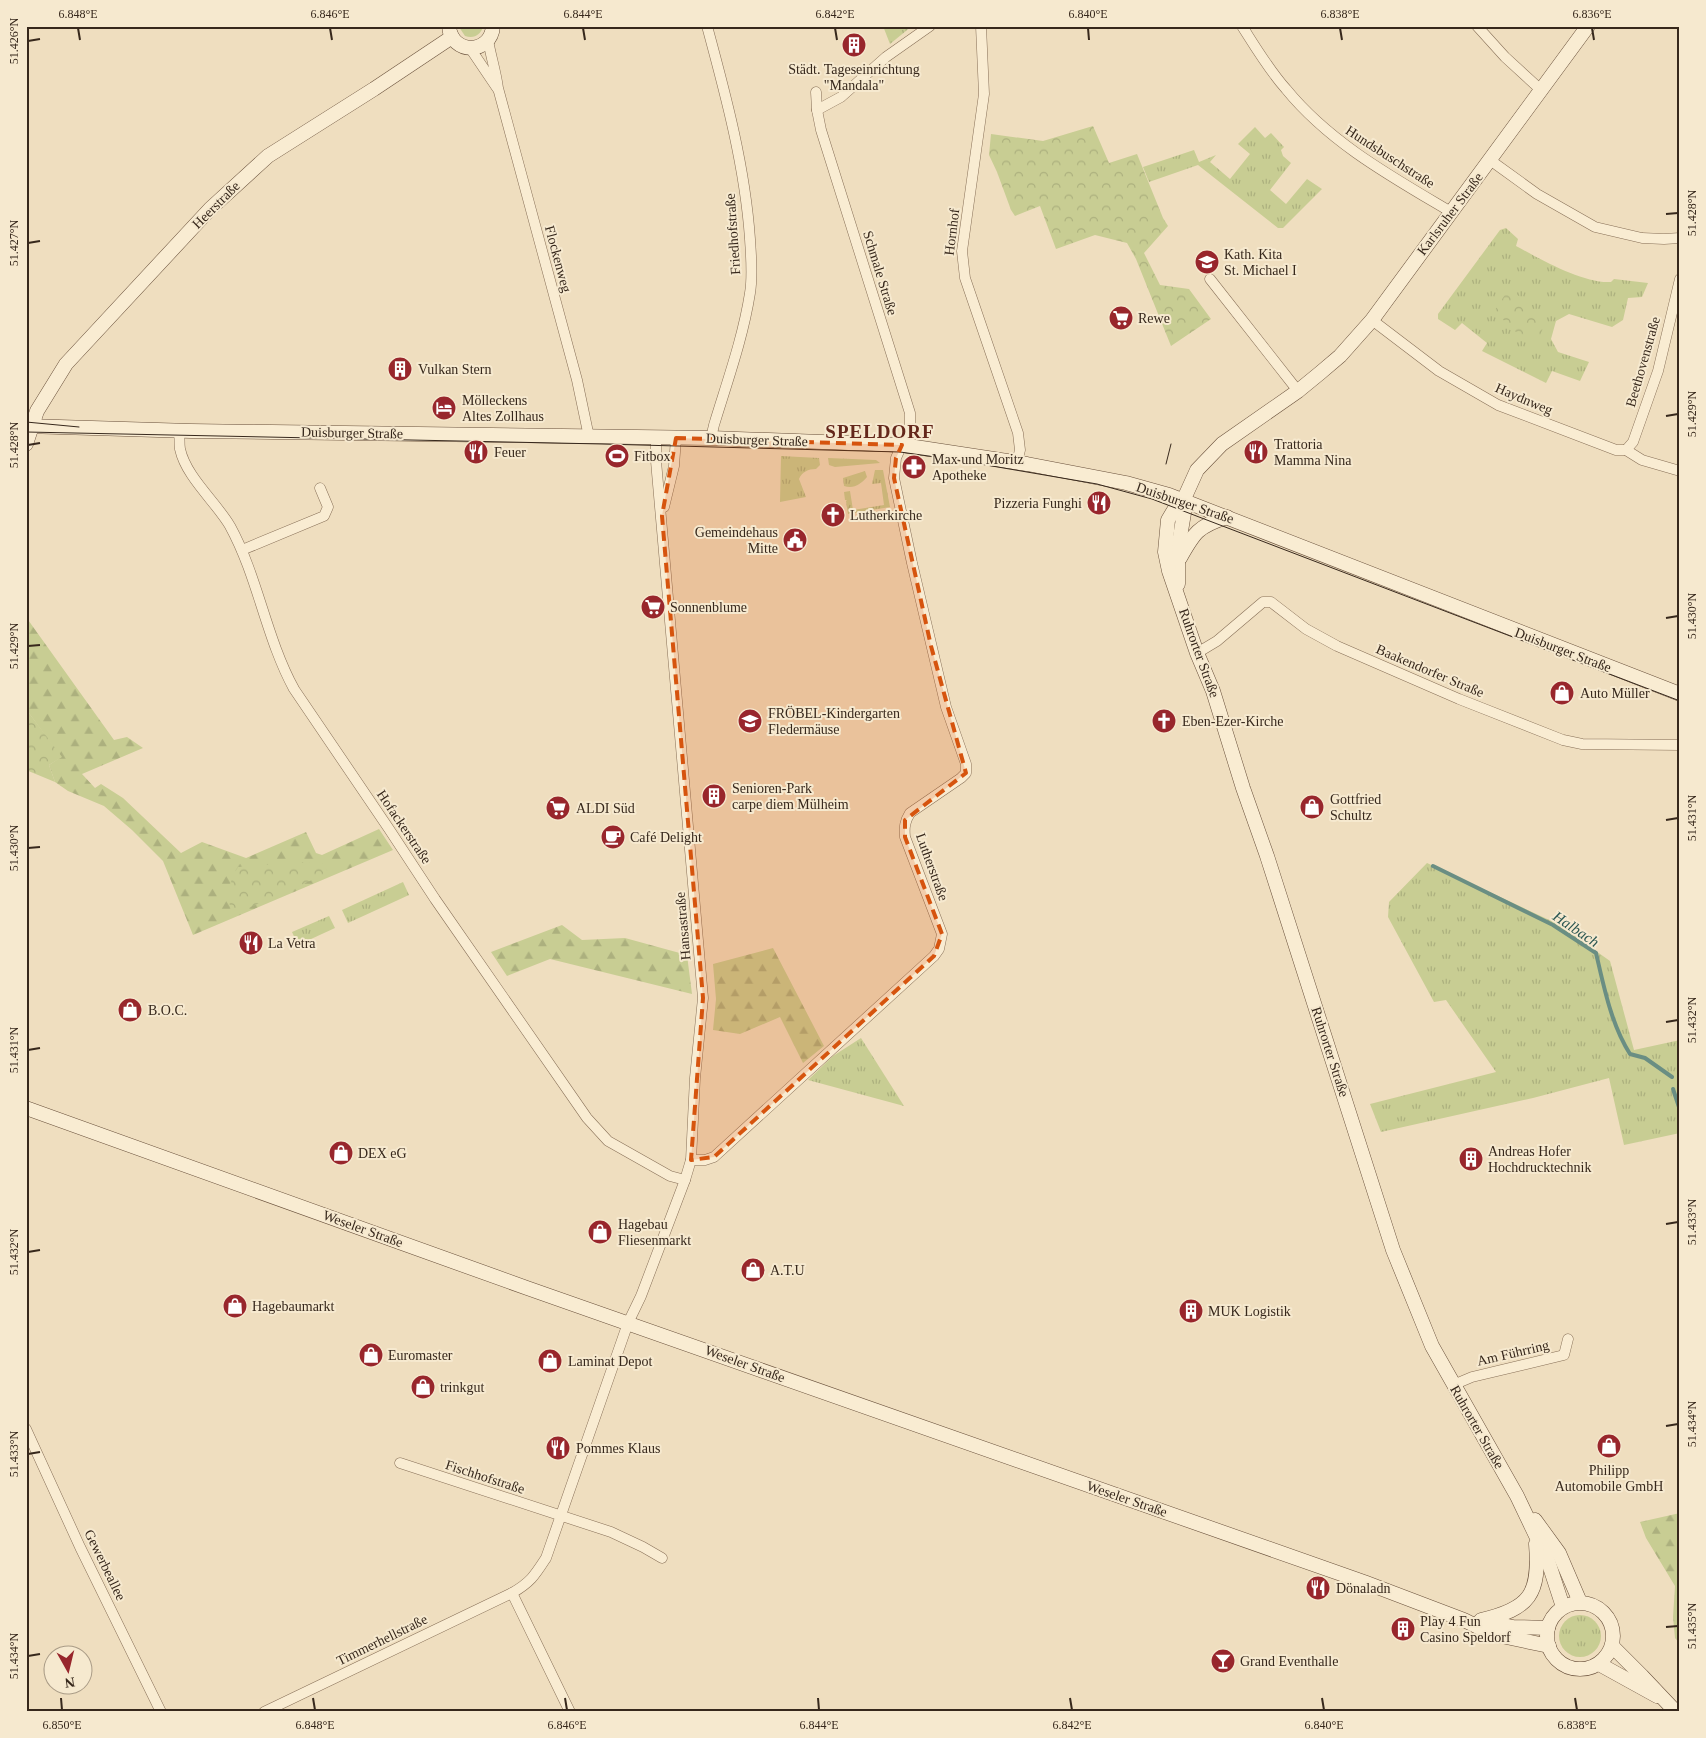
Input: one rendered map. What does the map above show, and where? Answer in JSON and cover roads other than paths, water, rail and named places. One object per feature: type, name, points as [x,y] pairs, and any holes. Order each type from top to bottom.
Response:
[{"type":"main road","points":[[470,48],[477,48],[488,40],[492,35],[493,26]]},
{"type":"main road","name":"Karlsruher Straße","points":[[1183,501],[1197,470],[1214,452],[1298,391],[1340,356],[1372,320],[1588,26]]},
{"type":"main road","name":"Heerstraße","points":[[26,444],[28,425],[66,364],[210,209],[255,167],[268,156],[374,89],[450,32],[463,47],[470,48]]},
{"type":"main road","name":"Duisburger Straße","points":[[28,425],[179,430],[711,438],[902,445],[1017,462],[1154,490],[1227,517],[1454,608],[1680,694]]},
{"type":"main road","name":"Ruhrorter Straße","points":[[1178,592],[1178,561],[1184,514],[1183,501]]},
{"type":"main road","name":"Ruhrorter Straße","points":[[1183,501],[1168,520],[1165,552],[1167,561],[1197,652],[1213,691],[1393,1250],[1432,1346],[1517,1496],[1548,1561],[1563,1608]]},
{"type":"main road","points":[[1178,561],[1199,529],[1216,520],[1227,517]]},
{"type":"main road","name":"Weseler Straße","points":[[26,1108],[481,1272],[628,1322],[1364,1582],[1464,1620],[1492,1634],[1549,1646]]},
{"type":"main road","name":"Ruhrorter Straße","points":[[1517,1496],[1559,1553],[1580,1602]]},
{"type":"main road","name":"Ruhrorter Straße","points":[[1480,1620],[1512,1611],[1528,1596],[1534,1585],[1538,1569],[1535,1536]]},
{"type":"main road","points":[[1580,1602],[1600,1608],[1612,1625],[1614,1636],[1607,1656],[1599,1664],[1582,1669],[1572,1668],[1557,1660],[1549,1646],[1548,1628],[1556,1613],[1563,1608],[1580,1602]]},
{"type":"main road","name":"Weseler Straße","points":[[1464,1620],[1480,1620],[1513,1626],[1548,1628]]},
{"type":"main road","points":[[1612,1646],[1676,1712]]},
{"type":"main road","points":[[1599,1664],[1664,1700]]},
{"type":"street","name":"Friedhofstraße","points":[[708,26],[740,155],[748,218],[751,264],[750,292],[740,338],[711,438]]},
{"type":"street","points":[[816,110],[841,97],[886,57],[930,26]]},
{"type":"street","name":"Hornhof","points":[[982,26],[984,94],[962,251],[962,264],[965,278],[1018,432],[1020,450],[1017,462]]},
{"type":"street","name":"Hundsbuschstraße","points":[[1242,26],[1286,90],[1333,136],[1362,158],[1451,212]]},
{"type":"street","points":[[1477,26],[1505,57],[1541,90]]},
{"type":"street","name":"Flockenweg","points":[[488,40],[496,71],[498,88],[577,380],[589,437]]},
{"type":"street","name":"Flockenweg","points":[[470,48],[498,88]]},
{"type":"street","name":"Schmale Straße","points":[[816,92],[816,110],[821,130],[910,413],[910,426],[902,445]]},
{"type":"street","points":[[1490,160],[1537,194],[1595,227],[1642,238],[1680,238]]},
{"type":"street","points":[[1210,279],[1298,391]]},
{"type":"street","name":"Beethovenstraße","points":[[1626,450],[1633,442],[1658,372],[1680,279]]},
{"type":"street","name":"Haydnweg","points":[[1372,320],[1439,371],[1498,405],[1616,450],[1626,450],[1642,460],[1680,471]]},
{"type":"street","name":"Hofackerstraße","points":[[179,430],[180,450],[192,475],[229,524],[242,550],[282,668],[294,689],[587,1118],[608,1141],[670,1176],[685,1180]]},
{"type":"street","name":"Hansastraße","points":[[628,1322],[641,1296],[691,1160],[695,1078],[703,998],[656,461],[656,438]]},
{"type":"street","name":"Hansastraße","points":[[662,516],[674,466],[676,438]]},
{"type":"street","name":"Lutherstraße","points":[[691,1160],[705,1160],[714,1157],[934,956],[939,949],[942,934],[905,837],[905,820],[910,813],[961,778],[966,772],[966,764],[944,699],[894,478],[896,458],[902,445]]},
{"type":"street","points":[[242,550],[324,516],[328,508],[320,488]]},
{"type":"street","name":"Baakendorfer Straße","points":[[1197,652],[1217,641],[1264,602],[1271,602],[1306,629],[1337,646],[1459,699],[1563,740],[1582,744],[1680,744]]},
{"type":"street","name":"Timmerhellstraße","points":[[264,1712],[512,1593],[527,1584],[546,1558],[628,1322]]},
{"type":"street","name":"Am Führring","points":[[1453,1384],[1472,1377],[1564,1355],[1568,1339]]},
{"type":"street","name":"Gewerbeallee","points":[[26,1429],[80,1547],[160,1712]]},
{"type":"street","name":"Fischhofstraße","points":[[400,1463],[561,1516]]},
{"type":"street","points":[[561,1516],[611,1532],[643,1546],[662,1558]]},
{"type":"street","points":[[512,1593],[570,1712]]},
{"type":"waterway","name":"Halbach","points":[[1433,866],[1553,925],[1596,953],[1613,1018],[1630,1054],[1645,1058],[1672,1077]]},
{"type":"waterway","name":"Halbach","points":[[1673,1089],[1680,1110]]},
{"type":"tram line","points":[[26,422],[79,427]]},
{"type":"tram line","points":[[26,432],[900,452],[957,460],[1097,484],[1152,499],[1680,701]]},
{"type":"tram line","points":[[1166,464],[1171,444]]},
{"type":"place","name":"Städt. Tageseinrichtung \"Mandala\"","points":[[854,45]]},
{"type":"place","name":"Kath. Kita St. Michael I","points":[[1207,262]]},
{"type":"place","name":"Rewe","points":[[1121,318]]},
{"type":"place","name":"Vulkan Stern","points":[[400,369]]},
{"type":"place","name":"Mölleckens Altes Zollhaus","points":[[444,408]]},
{"type":"place","name":"Feuer","points":[[476,452]]},
{"type":"place","name":"Trattoria Mamma Nina","points":[[1256,452]]},
{"type":"place","name":"Fitbox","points":[[617,456]]},
{"type":"place","name":"Max und Moritz Apotheke","points":[[914,467]]},
{"type":"place","name":"Pizzeria Funghi","points":[[1099,503]]},
{"type":"place","name":"Lutherkirche","points":[[833,515]]},
{"type":"place","name":"Gemeindehaus Mitte","points":[[795,540]]},
{"type":"place","name":"Sonnenblume","points":[[653,607]]},
{"type":"place","name":"Auto Müller","points":[[1562,693]]},
{"type":"place","name":"FRÖBEL-Kindergarten Fledermäuse","points":[[750,721]]},
{"type":"place","name":"Eben-Ezer-Kirche","points":[[1164,721]]},
{"type":"place","name":"Senioren-Park carpe diem Mülheim","points":[[714,796]]},
{"type":"place","name":"Gottfried Schultz","points":[[1312,807]]},
{"type":"place","name":"ALDI Süd","points":[[558,808]]},
{"type":"place","name":"Café Delight","points":[[613,837]]},
{"type":"place","name":"La Vetra","points":[[251,943]]},
{"type":"place","name":"B.O.C.","points":[[130,1010]]},
{"type":"place","name":"DEX eG","points":[[341,1153]]},
{"type":"place","name":"Andreas Hofer Hochdrucktechnik","points":[[1471,1159]]},
{"type":"place","name":"Hagebau Fliesenmarkt","points":[[600,1232]]},
{"type":"place","name":"A.T.U","points":[[753,1270]]},
{"type":"place","name":"Hagebaumarkt","points":[[235,1306]]},
{"type":"place","name":"MUK Logistik","points":[[1191,1311]]},
{"type":"place","name":"Euromaster","points":[[371,1355]]},
{"type":"place","name":"Laminat Depot","points":[[550,1361]]},
{"type":"place","name":"trinkgut","points":[[423,1387]]},
{"type":"place","name":"Philipp Automobile GmbH","points":[[1609,1446]]},
{"type":"place","name":"Pommes Klaus","points":[[558,1448]]},
{"type":"place","name":"Dönaladn","points":[[1318,1588]]},
{"type":"place","name":"Play 4 Fun Casino Speldorf","points":[[1403,1629]]},
{"type":"place","name":"Grand Eventhalle","points":[[1223,1661]]},
{"type":"district","name":"SPELDORF","points":[[880,431]]}]
